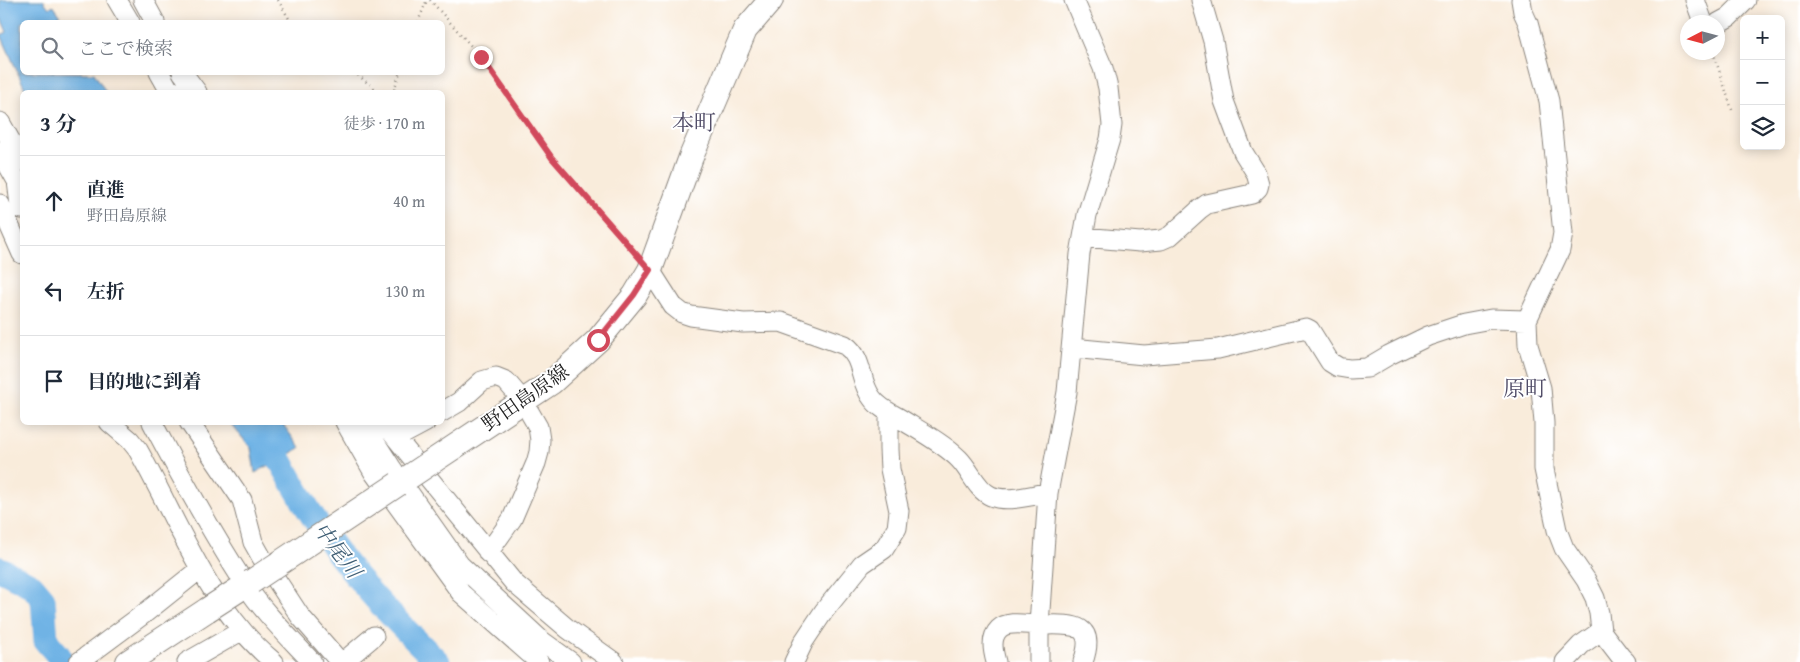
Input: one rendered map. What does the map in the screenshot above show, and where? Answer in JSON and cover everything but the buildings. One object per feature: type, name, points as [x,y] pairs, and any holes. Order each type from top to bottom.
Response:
[{"type":"main road","name":"野田島原線","points":[[128,662],[552,382],[598,340],[634,295],[650,270],[690,157],[725,72],[745,30],[771,0]]},
{"type":"street","points":[[117,0],[129,20]]},
{"type":"street","points":[[143,0],[154,20]]},
{"type":"street","points":[[1082,237],[1140,242],[1161,240],[1170,236],[1207,204],[1252,194],[1258,188],[1259,184],[1256,173],[1243,152],[1224,101],[1213,42],[1201,0]]},
{"type":"street","points":[[1521,0],[1549,100],[1564,233],[1560,250],[1527,320],[1528,345],[1541,388],[1544,423],[1544,469],[1557,530],[1564,548],[1586,580],[1595,598],[1601,631],[1626,662]]},
{"type":"street","points":[[1695,0],[1700,15]]},
{"type":"street","points":[[1725,19],[1746,0]]},
{"type":"street","points":[[1039,662],[1039,625],[1048,492],[1067,392],[1082,237],[1091,200],[1110,139],[1112,125],[1110,101],[1103,68],[1078,1]]},
{"type":"street","points":[[161,75],[168,88],[172,90]]},
{"type":"street","points":[[184,75],[195,90]]},
{"type":"street","points":[[0,122],[20,157]]},
{"type":"street","points":[[0,151],[17,181],[20,205]]},
{"type":"street","points":[[0,204],[20,249]]},
{"type":"street","points":[[650,270],[673,306],[682,313],[691,316],[743,323],[781,322],[845,345],[856,356],[871,398],[959,459],[984,492],[991,496],[1013,498],[1048,492]]},
{"type":"street","points":[[1072,348],[1144,355],[1218,349],[1306,328],[1310,330],[1330,362],[1344,368],[1367,368],[1404,347],[1464,324],[1491,319],[1527,320]]},
{"type":"street","points":[[445,410],[459,402],[482,381],[496,377],[506,381],[523,401],[538,427],[539,452],[512,519],[488,553]]},
{"type":"street","points":[[794,662],[804,641],[824,611],[862,564],[884,549],[897,528],[899,511],[889,456],[889,412]]},
{"type":"street","points":[[112,425],[130,440],[138,450],[200,569],[240,630],[274,662]]},
{"type":"street","points":[[154,425],[183,482],[245,586],[312,662]]},
{"type":"street","points":[[191,425],[242,500],[253,542],[300,616],[342,662],[374,636]]},
{"type":"street","points":[[347,425],[374,473],[461,593],[539,662]]},
{"type":"street","points":[[364,425],[390,467],[403,481],[460,565],[542,641],[571,662]]},
{"type":"street","points":[[385,425],[514,583],[568,629],[614,662]]},
{"type":"street","points":[[396,438],[420,425]]},
{"type":"street","points":[[79,662],[200,569]]},
{"type":"street","points":[[996,662],[992,643],[997,630],[1008,625],[1066,624],[1074,625],[1081,629],[1085,636],[1086,647],[1083,662]]},
{"type":"street","points":[[187,662],[240,630]]},
{"type":"street","points":[[1565,662],[1581,645],[1601,631]]},
{"type":"path","points":[[278,0],[290,20]]},
{"type":"path","points":[[419,20],[428,0],[481,57],[552,158],[650,270]]},
{"type":"path","points":[[1716,60],[1733,113]]},
{"type":"path","points":[[358,75],[376,90]]},
{"type":"path","points":[[394,90],[399,75]]},
{"type":"water","points":[[0,0],[43,0],[49,8],[53,5],[60,15],[56,18],[58,20],[20,20],[20,75],[95,75],[105,90],[32,90],[31,88],[26,90],[1,35],[7,32],[0,16]]},
{"type":"water","points":[[232,425],[283,425],[300,448],[255,473],[251,448]]},
{"type":"waterway","name":"中尾川","points":[[261,425],[323,533],[369,591],[438,662]]},
{"type":"waterway","points":[[0,569],[32,586],[43,599],[46,641],[59,656]]},
{"type":"district","name":"本町","points":[[694,122]]},
{"type":"district","name":"原町","points":[[1525,388]]},
{"type":"route","points":[[481,57],[552,158],[650,270],[634,295],[598,340]]}]
